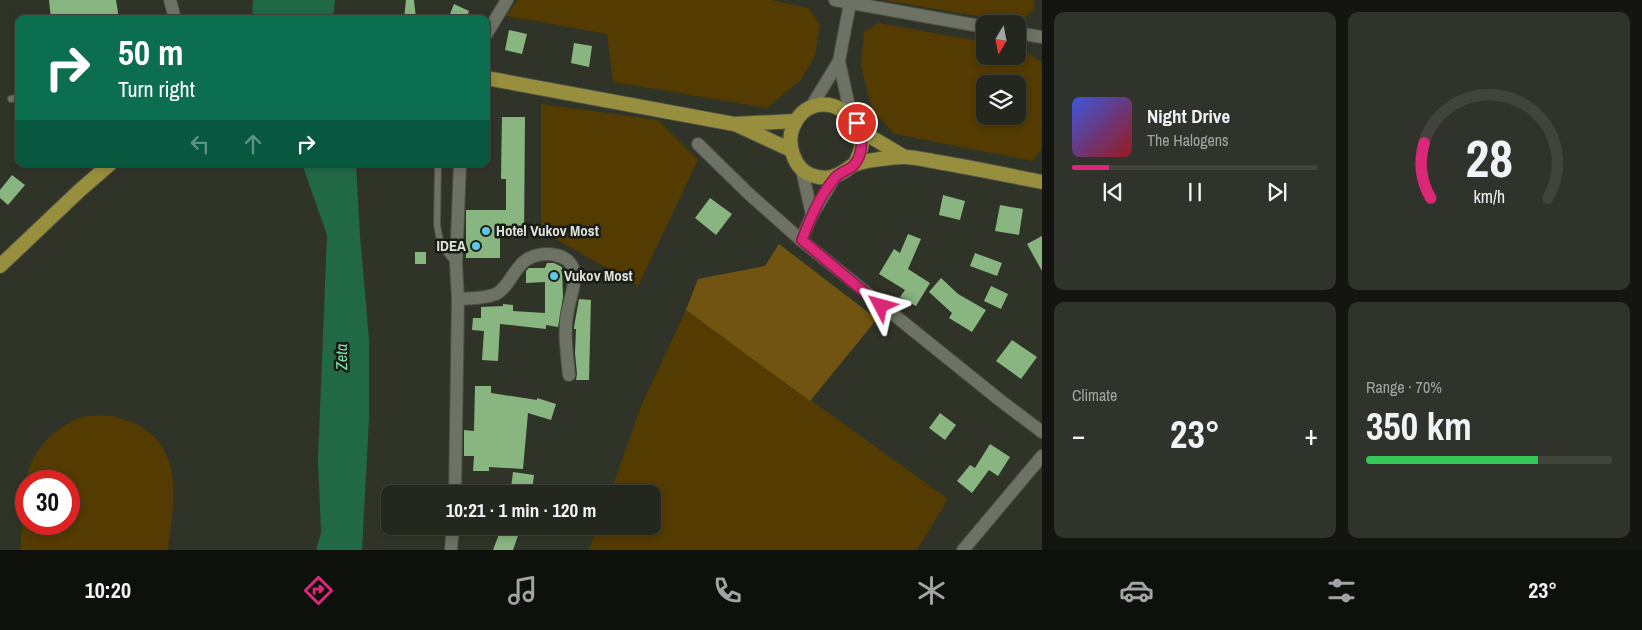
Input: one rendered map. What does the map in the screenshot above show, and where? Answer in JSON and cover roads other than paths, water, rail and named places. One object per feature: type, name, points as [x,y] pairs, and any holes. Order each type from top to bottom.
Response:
[{"type":"main road","points":[[490,79],[734,124],[796,121]]},
{"type":"main road","points":[[854,165],[860,154],[862,143],[861,131],[851,116],[839,108],[827,104],[816,104],[796,121],[792,127],[790,137],[794,159],[802,170],[808,174],[825,178],[835,177],[854,165],[903,156]]},
{"type":"main road","points":[[734,124],[792,150]]},
{"type":"main road","points":[[861,131],[903,156],[1041,183]]},
{"type":"main road","points":[[0,266],[78,191],[106,167]]},
{"type":"street","points":[[170,0],[173,15]]},
{"type":"street","points":[[490,28],[507,0]]},
{"type":"street","points":[[835,0],[976,25]]},
{"type":"street","points":[[811,107],[839,61],[850,3]]},
{"type":"street","points":[[1026,34],[1042,37]]},
{"type":"street","points":[[839,61],[851,116]]},
{"type":"street","points":[[698,144],[802,240],[1001,402],[1042,432]]},
{"type":"street","points":[[456,485],[458,299],[456,264],[460,167]]},
{"type":"street","points":[[802,170],[812,215]]},
{"type":"street","points":[[802,240],[812,215],[835,177]]},
{"type":"street","points":[[458,299],[475,298],[496,293],[503,288],[517,267],[528,258],[536,255],[551,254],[564,258],[571,263],[574,271],[574,288],[567,310],[566,345],[569,375]]},
{"type":"street","points":[[963,550],[1042,456]]},
{"type":"street","points":[[452,550],[453,535]]},
{"type":"lane","points":[[438,167],[437,225],[441,246],[456,264]]},
{"type":"water","points":[[253,0],[335,0],[333,15],[252,15]]},
{"type":"water","name":"Zeta","points":[[303,167],[356,167],[369,339],[369,419],[362,550],[316,550],[321,533],[318,460],[327,235]]},
{"type":"place","name":"Hotel Vukov Most","points":[[486,231]]},
{"type":"place","name":"IDEA","points":[[476,246]]},
{"type":"place","name":"Vukov Most","points":[[554,276]]}]
